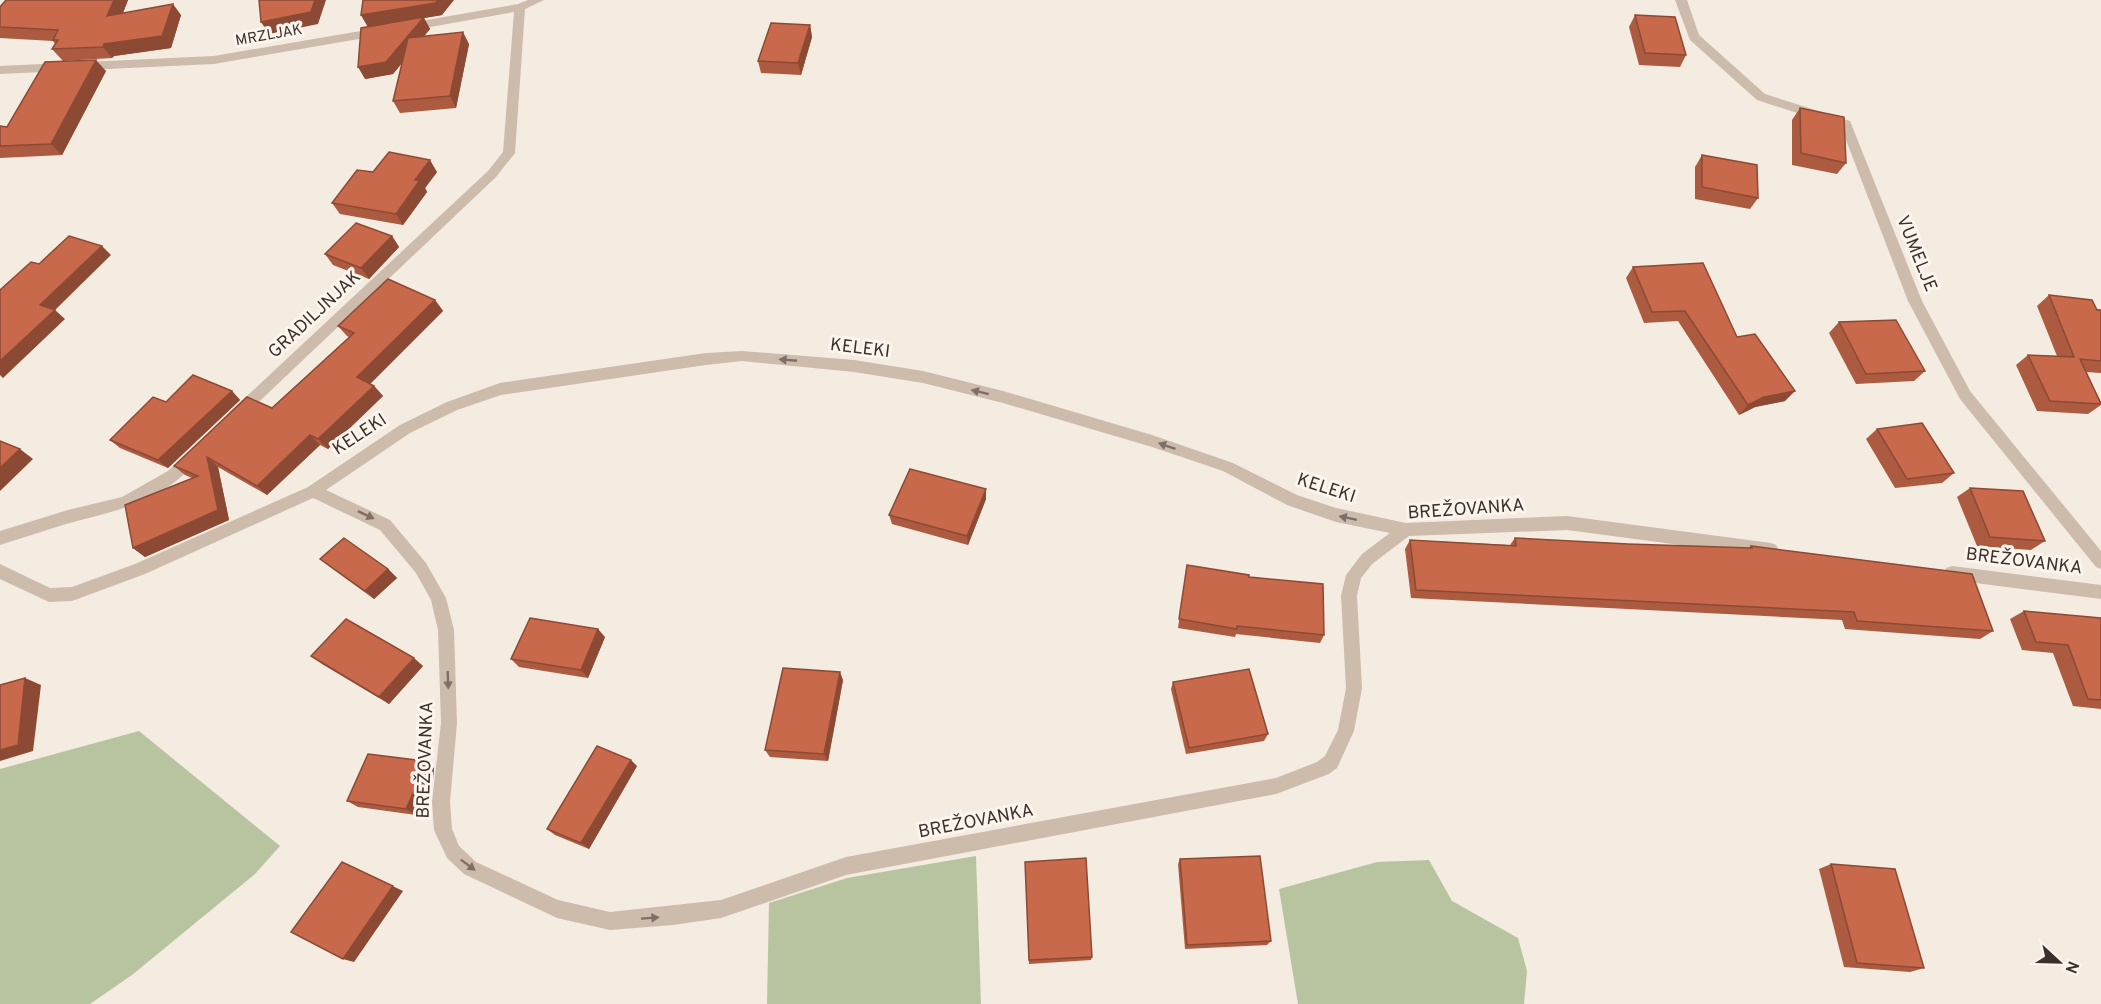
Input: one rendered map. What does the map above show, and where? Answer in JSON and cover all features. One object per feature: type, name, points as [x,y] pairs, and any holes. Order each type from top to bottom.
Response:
[{"type":"street","name":"MRZLJAK","points":[[0,70],[214,60],[520,8],[538,0]]},
{"type":"street","name":"VUMELJE","points":[[1681,0],[1694,37],[1761,97],[1846,124],[1915,301],[1965,395],[2101,562]]},
{"type":"street","name":"GRADILJNJAK","points":[[225,426],[492,174],[509,153],[520,8]]},
{"type":"street","name":"KELEKI","points":[[313,491],[405,429],[452,406],[500,389],[706,359],[742,356],[923,377],[1003,397],[1152,441],[1228,467],[1292,500],[1336,515],[1406,530]]},
{"type":"street","points":[[0,538],[124,503],[146,493],[173,475],[199,450]]},
{"type":"street","points":[[0,571],[50,595],[72,594],[140,569],[313,491]]},
{"type":"street","name":"BREŽOVANKA","points":[[313,491],[386,525],[421,568],[438,598],[446,630],[449,723],[441,802],[443,830],[453,852],[470,868],[557,909],[610,921],[722,909],[846,867],[1276,786],[1323,768],[1331,762],[1346,731],[1354,688],[1349,596],[1354,575],[1367,559],[1406,530],[1567,524],[1781,551]]},
{"type":"street","name":"BREŽOVANKA","points":[[1935,571],[2101,592]]},
{"type":"green space","points":[[139,731],[280,846],[255,874],[132,975],[90,1004],[0,1004],[0,769]]},
{"type":"green space","points":[[976,856],[981,1004],[767,1004],[769,903],[847,878]]},
{"type":"green space","points":[[1429,860],[1452,901],[1518,938],[1527,971],[1524,1004],[1298,1004],[1279,889],[1377,862]]},
{"type":"building","points":[[6,0],[114,0],[107,16],[173,4],[162,36],[104,44],[103,47],[52,49],[58,40],[53,40],[58,30],[0,27],[0,7]]},
{"type":"building","points":[[259,0],[315,0],[311,12],[261,22]]},
{"type":"building","points":[[363,0],[438,0],[436,3],[361,15]]},
{"type":"building","points":[[1635,15],[1675,17],[1686,55],[1645,53]]},
{"type":"building","points":[[424,17],[386,62],[358,67],[361,28]]},
{"type":"building","points":[[771,23],[810,25],[798,63],[758,61]]},
{"type":"building","points":[[463,32],[450,96],[393,101],[408,38]]},
{"type":"building","points":[[96,60],[51,144],[0,146],[0,126],[7,127],[45,62]]},
{"type":"building","points":[[1800,108],[1844,117],[1846,163],[1801,153]]},
{"type":"building","points":[[389,152],[430,160],[415,180],[420,180],[396,214],[332,203],[357,170],[373,172]]},
{"type":"building","points":[[1702,155],[1757,165],[1758,198],[1702,187]]},
{"type":"building","points":[[356,223],[392,236],[361,268],[325,254]]},
{"type":"building","points":[[69,236],[102,246],[40,305],[55,310],[0,361],[0,290],[31,262],[39,264]]},
{"type":"building","points":[[1703,263],[1737,337],[1755,334],[1795,391],[1764,397],[1748,405],[1685,311],[1652,312],[1633,267]]},
{"type":"building","points":[[388,279],[435,300],[357,377],[374,386],[318,439],[310,435],[257,486],[207,457],[218,510],[133,548],[125,505],[198,476],[174,466],[247,397],[272,408],[354,333],[338,326]]},
{"type":"building","points":[[2049,295],[2092,300],[2097,310],[2101,310],[2101,361],[2080,359],[2101,404],[2050,401],[2028,355],[2074,357]]},
{"type":"building","points":[[1896,320],[1925,371],[1866,374],[1839,322]]},
{"type":"building","points":[[193,375],[232,391],[158,460],[110,440],[153,397],[166,402]]},
{"type":"building","points":[[1922,423],[1954,473],[1907,479],[1877,429]]},
{"type":"building","points":[[0,441],[20,449],[0,468]]},
{"type":"building","points":[[910,469],[986,489],[967,536],[889,515]]},
{"type":"building","points":[[1970,488],[2023,491],[2045,541],[1990,537]]},
{"type":"building","points":[[344,538],[388,569],[365,591],[320,559]]},
{"type":"building","points":[[1515,538],[1752,548],[1751,546],[1972,574],[1993,631],[1857,621],[1854,612],[1416,590],[1410,540],[1516,546]]},
{"type":"building","points":[[1187,565],[1249,575],[1249,577],[1323,584],[1324,635],[1237,626],[1237,629],[1179,619]]},
{"type":"building","points":[[2024,611],[2101,618],[2101,700],[2088,699],[2068,645],[2036,642]]},
{"type":"building","points":[[530,618],[598,629],[581,670],[511,659]]},
{"type":"building","points":[[346,619],[414,658],[379,697],[311,656]]},
{"type":"building","points":[[783,668],[840,672],[824,754],[765,750]]},
{"type":"building","points":[[1249,669],[1268,734],[1189,748],[1173,682]]},
{"type":"building","points":[[25,678],[18,745],[0,750],[0,685]]},
{"type":"building","points":[[597,746],[631,760],[581,843],[547,829]]},
{"type":"building","points":[[368,754],[424,761],[423,771],[406,809],[347,801]]},
{"type":"building","points":[[1260,856],[1271,941],[1187,945],[1180,859]]},
{"type":"building","points":[[1086,858],[1092,957],[1029,960],[1025,862]]},
{"type":"building","points":[[342,862],[393,886],[343,959],[291,932]]},
{"type":"building","points":[[1831,864],[1895,869],[1924,968],[1857,963]]}]
